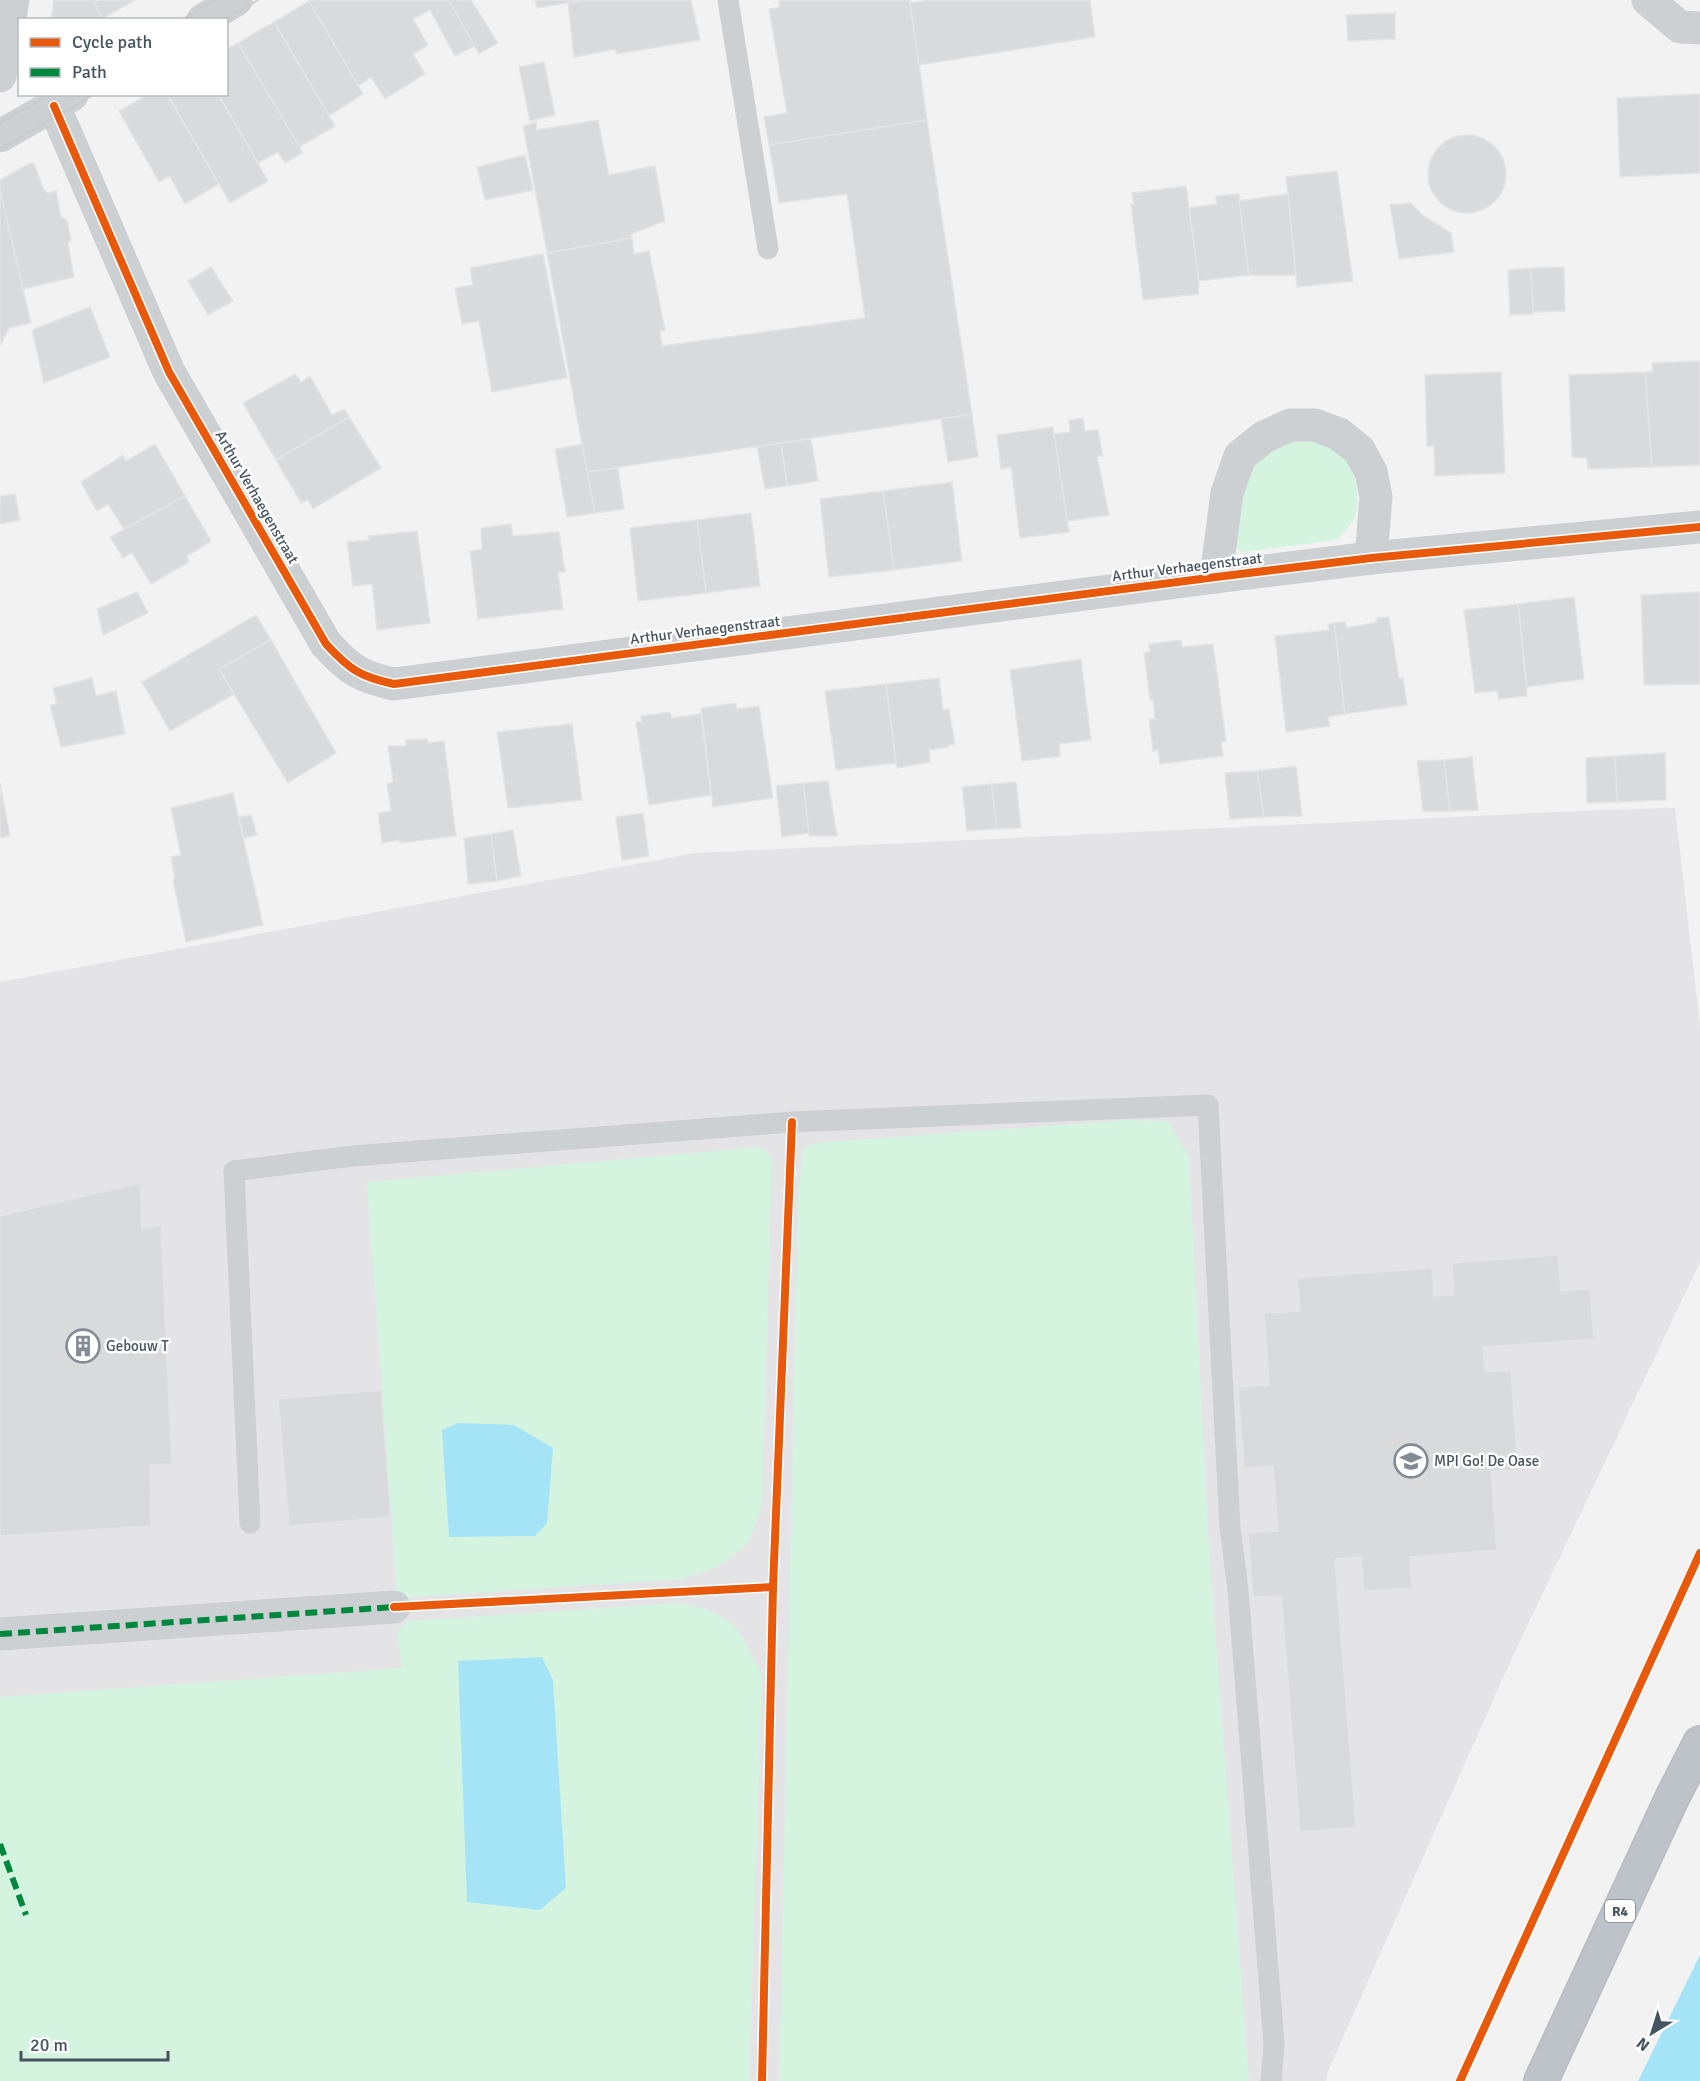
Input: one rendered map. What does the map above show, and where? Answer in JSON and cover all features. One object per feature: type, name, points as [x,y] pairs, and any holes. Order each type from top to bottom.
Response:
[{"type":"highway","name":"R4","points":[[1541,2081],[1700,1743]]},
{"type":"street","points":[[0,76],[13,0]]},
{"type":"street","points":[[206,18],[236,0]]},
{"type":"street","points":[[1648,0],[1680,27],[1700,28]]},
{"type":"street","points":[[0,136],[63,100]]},
{"type":"street","name":"Arthur Verhaegenstraat","points":[[63,100],[169,372],[326,644],[344,664],[369,679],[394,684],[1371,558],[1700,527]]},
{"type":"street","name":"Arthur Verhaegenstraat","points":[[1216,577],[1227,493],[1239,456],[1264,437],[1290,425],[1315,424],[1339,434],[1359,450],[1371,472],[1376,497],[1371,558]]},
{"type":"street","points":[[0,1634],[394,1607]]},
{"type":"lane","points":[[728,0],[768,249]]},
{"type":"lane","points":[[250,1523],[234,1172],[353,1156],[792,1122],[1208,1105],[1230,1527],[1238,1590],[1274,2044],[1271,2081]]},
{"type":"shaded area","points":[[1675,808],[1700,1026],[1700,1262],[1511,1660],[1328,2071],[1326,2081],[0,2081],[0,982],[695,853]]},
{"type":"green space","points":[[1295,438],[1319,439],[1329,444],[1345,459],[1355,479],[1357,490],[1355,516],[1337,540],[1241,552],[1233,544],[1251,459]]},
{"type":"green space","points":[[1128,1120],[1168,1121],[1189,1157],[1209,1548],[1249,2081],[779,2081],[798,1202],[803,1149],[815,1143]]},
{"type":"green space","points":[[760,1147],[772,1156],[762,1506],[748,1543],[721,1565],[682,1579],[397,1598],[367,1182]]},
{"type":"green space","points":[[679,1603],[704,1609],[733,1624],[762,1676],[749,2081],[0,2081],[0,1697],[402,1668],[397,1632],[407,1621]]},
{"type":"water","points":[[458,1423],[514,1425],[553,1448],[547,1523],[535,1536],[449,1537],[442,1430]]},
{"type":"water","points":[[542,1657],[553,1680],[566,1888],[540,1910],[467,1902],[458,1661]]},
{"type":"water","points":[[1700,1955],[1700,2081],[1638,2081]]},
{"type":"building","points":[[54,0],[93,0],[102,18],[51,18]]},
{"type":"building","points":[[93,0],[135,0],[104,18],[102,18]]},
{"type":"building","points":[[449,0],[475,46],[455,56],[430,10],[413,19],[428,45],[413,54],[425,74],[385,99],[371,77],[358,86],[309,1]]},
{"type":"building","points":[[449,0],[471,0],[498,43],[479,54]]},
{"type":"building","points":[[535,0],[586,0],[537,8]]},
{"type":"building","points":[[586,0],[691,0],[700,40],[617,54],[615,49],[574,57],[568,3]]},
{"type":"building","points":[[779,0],[910,0],[927,120],[769,145],[764,117],[787,113],[769,9],[780,7]]},
{"type":"building","points":[[928,0],[1090,0],[1095,37],[919,65],[910,3]]},
{"type":"building","points":[[309,1],[363,94],[329,116],[274,22]]},
{"type":"building","points":[[1395,13],[1395,39],[1348,41],[1346,15]]},
{"type":"building","points":[[274,22],[335,126],[299,147],[238,43]]},
{"type":"building","points":[[238,43],[303,153],[285,163],[278,152],[258,163],[219,96],[228,96],[228,48]]},
{"type":"building","points":[[544,62],[555,115],[530,121],[519,67]]},
{"type":"building","points":[[1700,94],[1700,173],[1620,177],[1617,98]]},
{"type":"building","points":[[145,96],[168,96],[219,184],[185,204],[170,176],[159,182],[119,111]]},
{"type":"building","points":[[168,96],[219,96],[268,181],[230,203]]},
{"type":"building","points":[[598,120],[609,175],[655,166],[665,221],[631,234],[632,238],[547,253],[523,126],[536,122],[537,130]]},
{"type":"building","points":[[927,120],[972,414],[587,472],[547,253],[632,238],[634,254],[649,251],[665,330],[660,331],[662,346],[865,318],[847,194],[779,203],[769,145]]},
{"type":"building","points":[[1467,135],[1482,138],[1495,146],[1503,159],[1506,174],[1503,189],[1495,202],[1482,210],[1467,213],[1452,210],[1439,202],[1431,189],[1428,174],[1431,159],[1439,146],[1452,138]]},
{"type":"building","points":[[525,155],[533,190],[485,200],[477,167]]},
{"type":"building","points":[[30,163],[34,164],[44,190],[48,193],[56,191],[61,217],[67,220],[71,239],[68,244],[74,277],[23,289],[0,190],[0,180]]},
{"type":"building","points":[[1337,171],[1353,281],[1297,287],[1286,177]]},
{"type":"building","points":[[1186,186],[1199,281],[1198,294],[1143,300],[1131,204],[1134,204],[1132,193]]},
{"type":"building","points":[[0,190],[31,323],[9,328],[0,346]]},
{"type":"building","points":[[1239,194],[1249,275],[1199,281],[1189,208],[1217,204],[1215,196]]},
{"type":"building","points":[[1288,194],[1296,275],[1249,275],[1239,201]]},
{"type":"building","points":[[1411,203],[1422,215],[1451,233],[1454,252],[1399,259],[1390,205]]},
{"type":"building","points":[[543,254],[567,378],[492,392],[479,321],[462,324],[455,288],[473,285],[470,268]]},
{"type":"building","points":[[211,267],[233,301],[208,315],[188,281]]},
{"type":"building","points":[[1564,267],[1565,311],[1532,312],[1531,268]]},
{"type":"building","points":[[1531,268],[1533,314],[1510,315],[1508,270]]},
{"type":"building","points":[[90,307],[110,357],[44,383],[32,330]]},
{"type":"building","points":[[1700,361],[1700,465],[1652,467],[1645,372],[1653,371],[1652,363]]},
{"type":"building","points":[[1501,372],[1505,473],[1435,476],[1434,446],[1427,446],[1425,375]]},
{"type":"building","points":[[1645,372],[1652,467],[1588,469],[1587,458],[1572,457],[1569,375]]},
{"type":"building","points":[[295,374],[301,382],[310,376],[332,415],[344,409],[349,417],[276,460],[243,403]]},
{"type":"building","points":[[972,414],[978,457],[948,462],[941,419]]},
{"type":"building","points":[[349,417],[381,468],[313,509],[308,500],[301,503],[276,460]]},
{"type":"building","points":[[1083,418],[1085,431],[1098,430],[1103,456],[1097,456],[1109,515],[1068,521],[1069,532],[1054,434],[1070,432],[1069,420]]},
{"type":"building","points":[[1053,427],[1069,532],[1020,538],[1011,467],[1001,469],[997,435]]},
{"type":"building","points":[[811,439],[818,481],[787,486],[781,443]]},
{"type":"building","points":[[781,443],[787,486],[765,489],[757,447]]},
{"type":"building","points":[[155,444],[185,496],[124,529],[108,504],[97,511],[81,482],[123,455],[126,461]]},
{"type":"building","points":[[582,444],[595,513],[567,517],[555,449]]},
{"type":"building","points":[[618,468],[624,509],[595,513],[587,472]]},
{"type":"building","points":[[952,482],[962,561],[894,570],[883,491]]},
{"type":"building","points":[[883,491],[894,570],[829,577],[820,499]]},
{"type":"building","points":[[15,494],[20,520],[0,524],[0,496]]},
{"type":"building","points":[[185,496],[211,541],[187,556],[189,562],[151,584],[132,553],[123,558],[110,537]]},
{"type":"building","points":[[751,513],[760,586],[706,593],[697,520]]},
{"type":"building","points":[[697,520],[706,593],[638,601],[630,528]]},
{"type":"building","points":[[511,524],[513,536],[559,532],[565,572],[558,572],[563,609],[478,619],[470,551],[482,549],[481,528]]},
{"type":"building","points":[[417,531],[430,623],[377,630],[372,584],[353,586],[347,542],[369,540],[368,536]]},
{"type":"building","points":[[137,592],[148,613],[103,635],[97,609]]},
{"type":"building","points":[[1700,592],[1700,684],[1644,685],[1641,595]]},
{"type":"building","points":[[1574,597],[1584,679],[1527,687],[1518,604]]},
{"type":"building","points":[[1518,604],[1527,696],[1499,699],[1497,691],[1475,693],[1464,610]]},
{"type":"building","points":[[256,615],[271,640],[219,669],[234,694],[170,731],[142,682]]},
{"type":"building","points":[[1389,617],[1399,678],[1403,678],[1407,705],[1345,714],[1334,623],[1345,622],[1347,628],[1377,622],[1376,618]]},
{"type":"building","points":[[1334,623],[1345,714],[1328,717],[1330,726],[1286,732],[1275,636],[1329,630],[1328,624]]},
{"type":"building","points":[[271,640],[336,753],[288,783],[219,669]]},
{"type":"building","points":[[1181,640],[1182,647],[1213,644],[1226,741],[1221,742],[1223,756],[1160,764],[1158,750],[1153,751],[1149,719],[1155,719],[1153,700],[1150,700],[1144,653],[1150,652],[1149,644]]},
{"type":"building","points":[[1081,659],[1091,740],[1059,744],[1060,756],[1022,761],[1010,670]]},
{"type":"building","points":[[92,678],[96,696],[116,691],[125,734],[61,747],[50,705],[57,704],[53,688]]},
{"type":"building","points":[[939,678],[943,710],[949,709],[955,744],[929,750],[930,762],[897,768],[886,684]]},
{"type":"building","points":[[886,684],[896,763],[836,770],[825,691]]},
{"type":"building","points":[[736,703],[737,709],[759,706],[773,798],[713,807],[701,708]]},
{"type":"building","points":[[670,712],[672,718],[701,714],[711,795],[649,805],[636,722],[642,722],[641,716]]},
{"type":"building","points":[[572,724],[582,800],[508,808],[497,732]]},
{"type":"building","points":[[427,739],[428,743],[444,741],[456,836],[382,843],[378,813],[391,811],[387,784],[393,782],[388,746],[406,746],[406,740]]},
{"type":"building","points":[[1665,753],[1666,800],[1617,802],[1615,756]]},
{"type":"building","points":[[1615,756],[1617,802],[1587,803],[1586,758]]},
{"type":"building","points":[[1472,757],[1478,810],[1450,811],[1444,760]]},
{"type":"building","points":[[1444,760],[1450,811],[1423,811],[1417,761]]},
{"type":"building","points":[[1296,766],[1302,816],[1264,817],[1257,771]]},
{"type":"building","points":[[1257,771],[1264,817],[1230,819],[1225,773]]},
{"type":"building","points":[[828,781],[837,836],[809,836],[803,783]]},
{"type":"building","points":[[1016,782],[1021,828],[997,829],[991,784]]},
{"type":"building","points":[[0,783],[10,836],[0,838]]},
{"type":"building","points":[[803,783],[809,833],[782,837],[776,786]]},
{"type":"building","points":[[991,784],[997,829],[967,831],[962,787]]},
{"type":"building","points":[[233,793],[263,925],[186,942],[173,880],[175,879],[171,857],[181,855],[171,808]]},
{"type":"building","points":[[643,813],[649,856],[622,860],[616,817]]},
{"type":"building","points":[[251,815],[257,835],[244,838],[239,817]]},
{"type":"building","points":[[513,830],[521,876],[497,881],[491,834]]},
{"type":"building","points":[[491,834],[497,881],[468,884],[464,838]]},
{"type":"building","name":"Gebouw T","points":[[140,1183],[142,1229],[161,1225],[172,1464],[150,1465],[151,1526],[0,1536],[0,1216]]},
{"type":"building","points":[[1558,1255],[1561,1291],[1590,1289],[1594,1339],[1483,1347],[1485,1372],[1511,1370],[1518,1470],[1491,1471],[1497,1550],[1410,1557],[1412,1588],[1364,1591],[1361,1557],[1335,1559],[1356,1827],[1300,1832],[1281,1596],[1253,1597],[1248,1533],[1278,1531],[1273,1466],[1244,1468],[1238,1387],[1269,1385],[1264,1313],[1300,1311],[1297,1278],[1432,1268],[1434,1296],[1454,1295],[1452,1263]]},
{"type":"building","points":[[381,1390],[391,1517],[289,1526],[278,1399]]},
{"type":"tram line","points":[[184,18],[214,0]]},
{"type":"tram line","points":[[227,18],[258,0]]},
{"type":"tram line","points":[[0,123],[47,96]]},
{"type":"tram line","points":[[0,149],[92,96]]},
{"type":"marked path","points":[[0,1634],[394,1607]]},
{"type":"marked path","points":[[0,1844],[26,1915]]},
{"type":"cycle path","points":[[54,106],[169,372],[326,644],[356,671],[382,681],[394,684],[1371,558],[1700,527]]},
{"type":"cycle path","points":[[762,2081],[773,1587],[792,1122]]},
{"type":"cycle path","points":[[1460,2081],[1700,1553]]},
{"type":"cycle path","points":[[394,1607],[773,1587]]},
{"type":"place","name":"Gebouw T","points":[[83,1346]]},
{"type":"place","name":"MPI Go! De Oase","points":[[1411,1461]]}]
